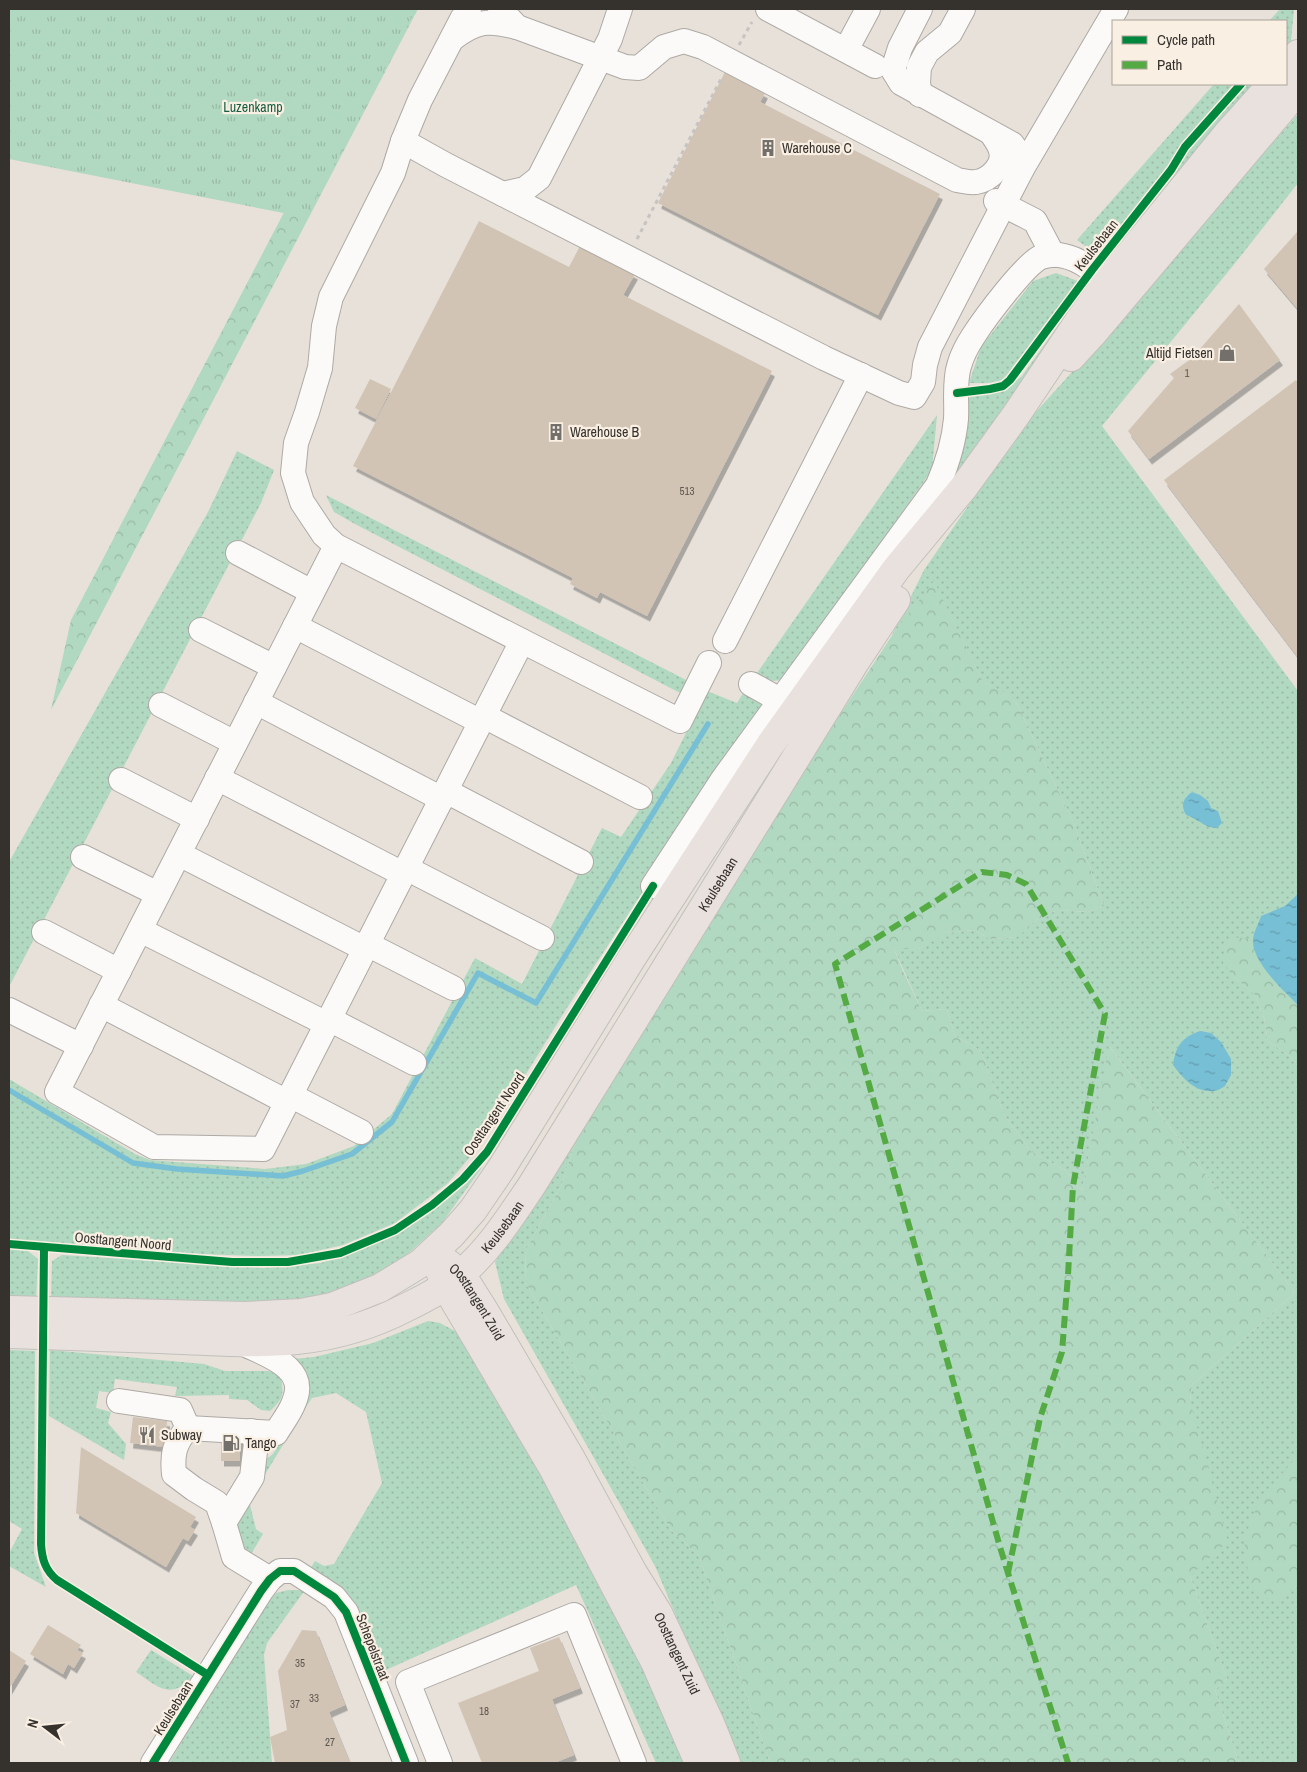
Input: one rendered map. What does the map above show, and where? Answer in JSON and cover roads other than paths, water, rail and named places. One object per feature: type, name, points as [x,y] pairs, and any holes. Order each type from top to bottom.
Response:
[{"type":"main road","points":[[1287,67],[1298,54]]},
{"type":"main road","name":"Keulsebaan","points":[[1115,289],[1228,133],[1271,85]]},
{"type":"main road","name":"Keulsebaan","points":[[433,1252],[473,1210],[501,1169],[633,956],[770,745],[896,569],[964,487],[1016,415],[1079,321],[1115,289],[1298,90]]},
{"type":"main road","name":"Keulsebaan","points":[[453,1280],[480,1256],[503,1228],[532,1185],[845,679],[909,580],[964,487]]},
{"type":"main road","points":[[9,1310],[246,1316],[301,1313],[332,1307],[380,1288],[421,1263],[433,1252]]},
{"type":"main road","name":"Oosttangent Zuid","points":[[433,1252],[565,1449],[632,1571],[658,1613],[710,1723],[726,1763]]},
{"type":"main road","points":[[9,1334],[242,1343],[291,1342],[348,1332],[390,1316],[453,1280]]},
{"type":"main road","name":"Oosttangent Zuid","points":[[453,1280],[654,1662],[699,1763]]},
{"type":"street","points":[[469,9],[451,39],[420,100],[403,141],[393,173],[331,297],[324,326],[320,368],[296,443],[293,473],[302,502],[324,535],[336,546],[680,721],[709,664]]},
{"type":"street","points":[[500,9],[517,27]]},
{"type":"street","points":[[503,194],[525,189],[539,178],[610,39],[620,9]]},
{"type":"street","points":[[768,9],[875,66]]},
{"type":"street","points":[[846,50],[868,9]]},
{"type":"street","points":[[936,9],[932,17],[916,18],[900,48],[893,70],[901,84],[1012,144],[1020,154],[1022,169]]},
{"type":"street","points":[[920,94],[918,83],[919,67],[926,52],[950,32],[963,9]]},
{"type":"street","points":[[403,141],[628,258],[861,375],[899,393],[914,397],[924,382],[925,365],[930,347],[999,206],[1116,9]]},
{"type":"street","points":[[451,39],[477,24],[495,22],[517,27],[625,67],[639,68],[664,48],[684,41],[703,47],[957,180],[999,206],[1035,221],[1053,255]]},
{"type":"street","points":[[574,48],[582,66],[586,86]]},
{"type":"street","points":[[957,180],[975,182],[983,180],[997,168],[1002,160],[1001,150],[992,134]]},
{"type":"street","points":[[654,886],[723,780],[938,485],[945,468],[954,434],[959,368],[964,353],[974,335],[1024,270],[1042,257],[1064,256],[1074,260],[1115,289]]},
{"type":"street","points":[[725,641],[861,375]]},
{"type":"street","points":[[336,546],[57,1092],[154,1147],[263,1149],[522,641]]},
{"type":"street","points":[[238,553],[312,592]]},
{"type":"street","points":[[295,626],[640,797]]},
{"type":"street","points":[[201,630],[274,667]]},
{"type":"street","points":[[751,684],[780,700]]},
{"type":"street","points":[[256,702],[580,862]]},
{"type":"street","points":[[161,705],[235,743]]},
{"type":"street","points":[[217,778],[542,938]]},
{"type":"street","points":[[121,780],[196,819]]},
{"type":"street","points":[[179,854],[366,947],[454,988]]},
{"type":"street","points":[[82,857],[158,894]]},
{"type":"street","points":[[140,930],[414,1063]]},
{"type":"street","points":[[44,932],[119,970]]},
{"type":"street","points":[[102,1005],[289,1099],[361,1132]]},
{"type":"street","points":[[9,1010],[80,1046]]},
{"type":"street","points":[[242,1343],[288,1368],[293,1373],[297,1393],[294,1404],[276,1433],[188,1428],[180,1436],[172,1457],[174,1474],[217,1503],[234,1557],[266,1585]]},
{"type":"street","points":[[119,1402],[180,1410],[188,1428]]},
{"type":"street","points":[[224,1523],[252,1477],[256,1443],[251,1431]]},
{"type":"street","name":"Schepelstraat","points":[[266,1585],[280,1571],[294,1571],[334,1597],[346,1612],[406,1763]]},
{"type":"street","name":"Keulsebaan","points":[[153,1763],[266,1585]]},
{"type":"street","points":[[440,1763],[408,1682],[574,1615],[634,1763]]},
{"type":"water","points":[[1192,792],[1200,795],[1208,801],[1211,808],[1218,811],[1222,823],[1217,828],[1209,827],[1186,815],[1183,802]]},
{"type":"water","points":[[1298,894],[1298,1005],[1262,966],[1254,948],[1253,939],[1261,916],[1285,906]]},
{"type":"water","points":[[1200,1031],[1211,1033],[1221,1042],[1231,1059],[1231,1075],[1225,1086],[1215,1091],[1201,1090],[1190,1084],[1173,1065],[1180,1044],[1188,1037]]},
{"type":"waterway","points":[[9,1090],[133,1163],[177,1169],[283,1176],[352,1154],[392,1122],[478,973],[536,1003],[708,724]]},
{"type":"place","name":"Warehouse C","points":[[768,148]]},
{"type":"place","name":"Altijd Fietsen","points":[[1227,353]]},
{"type":"place","name":"Warehouse B","points":[[556,432]]},
{"type":"place","name":"Subway","points":[[147,1435]]},
{"type":"place","name":"Tango","points":[[231,1443]]},
{"type":"park label","name":"Luzenkamp","points":[[253,107]]}]
